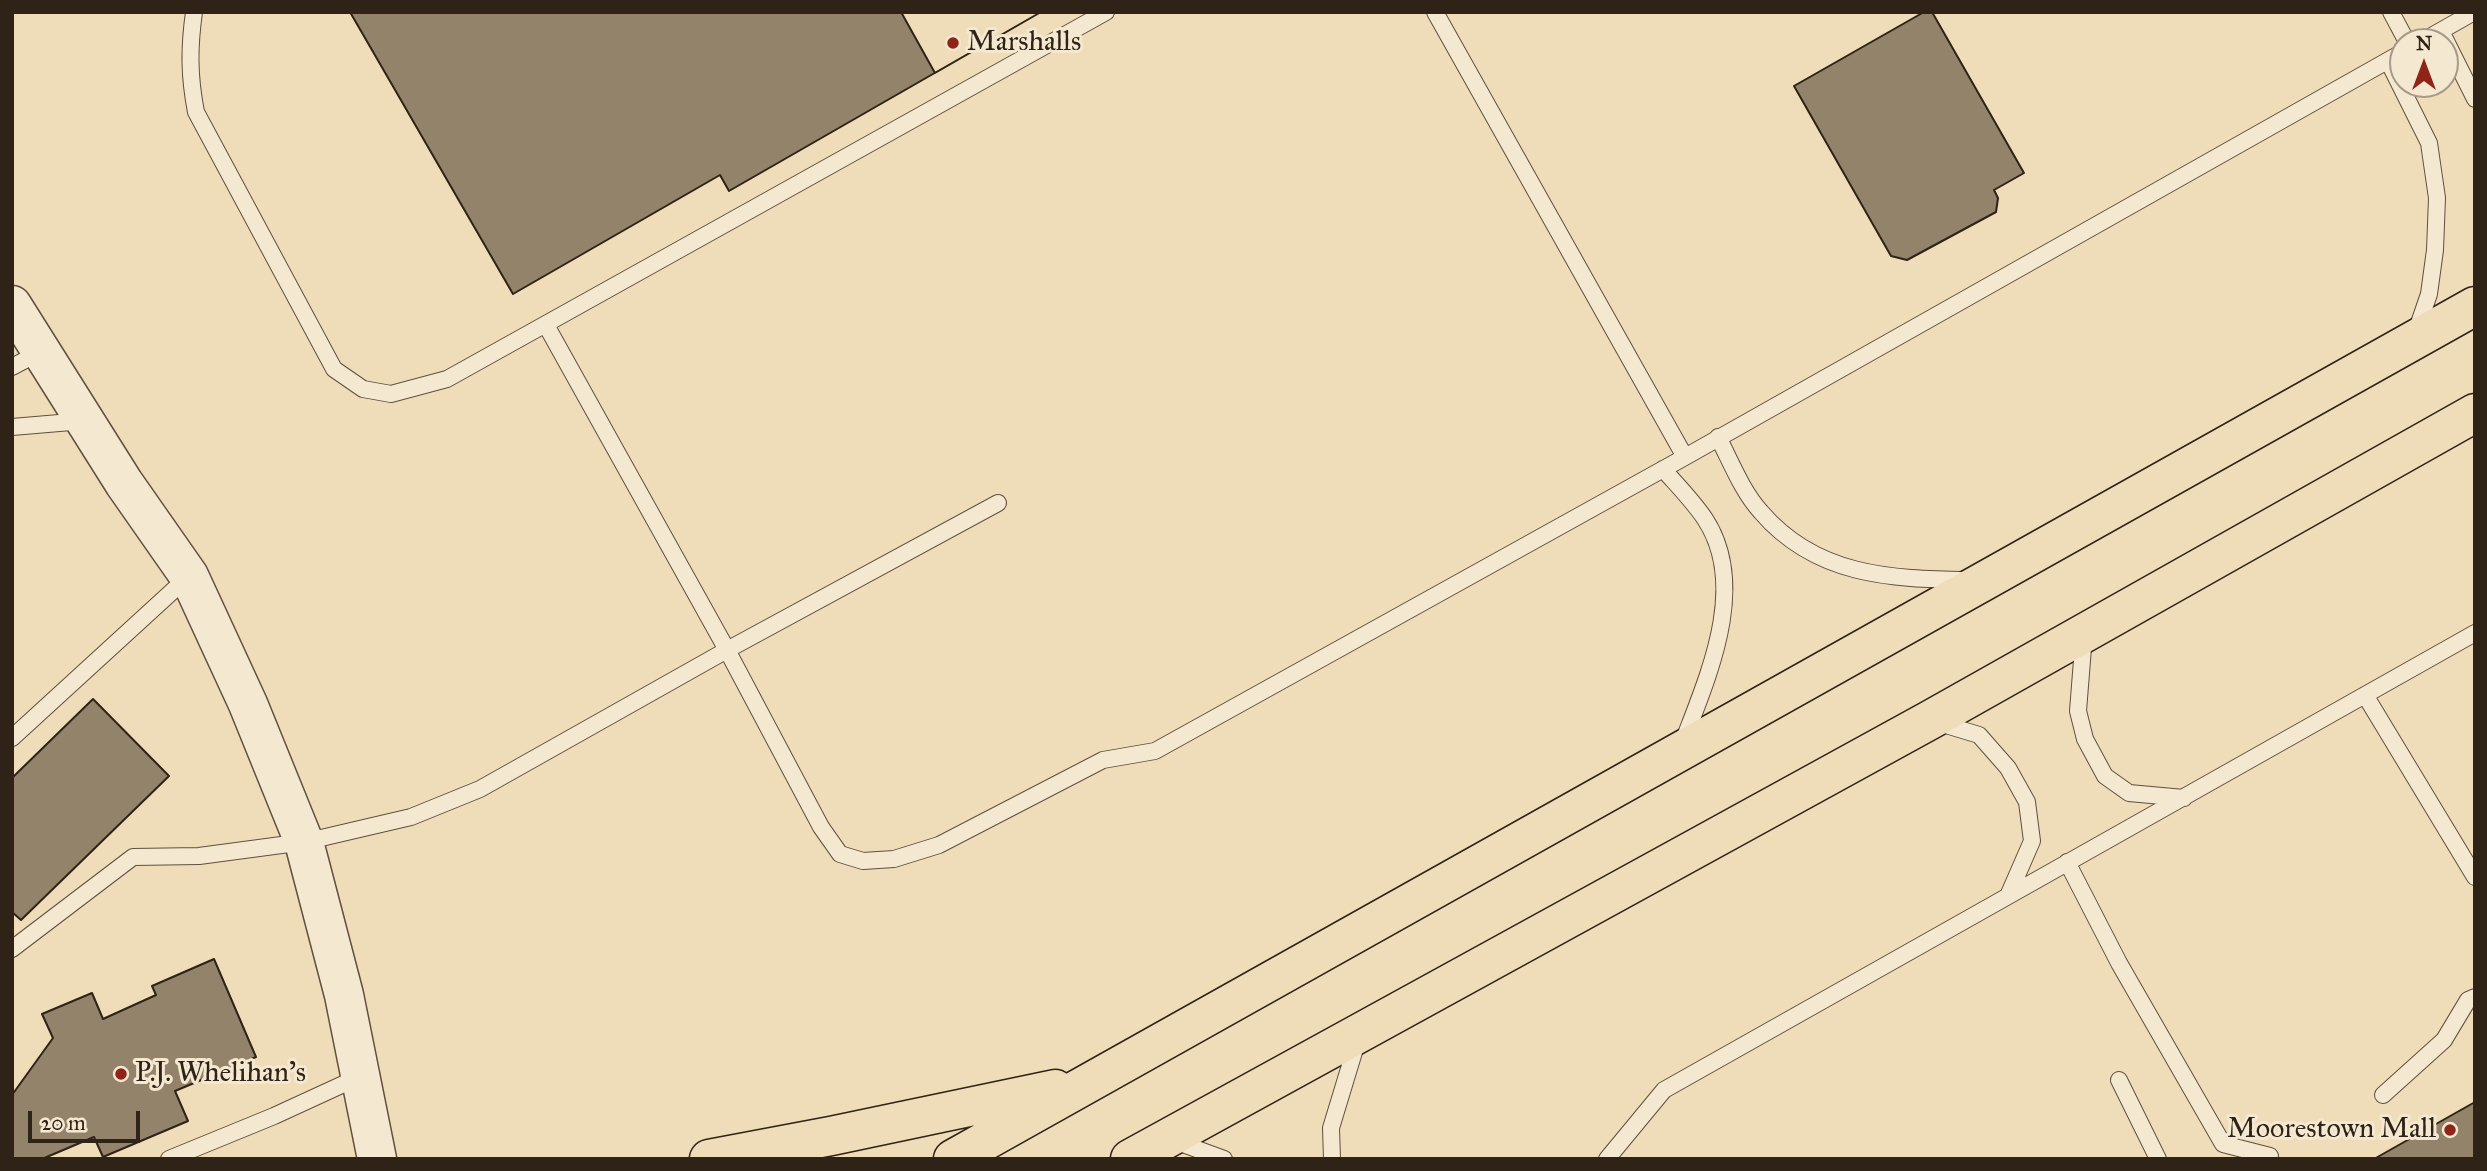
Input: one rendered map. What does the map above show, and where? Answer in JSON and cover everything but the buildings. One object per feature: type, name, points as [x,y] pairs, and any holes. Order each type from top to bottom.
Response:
[{"type":"highway","points":[[953,1159],[2475,306]]},
{"type":"highway","points":[[1130,1159],[1930,720],[2475,413]]},
{"type":"highway","points":[[709,1159],[1091,1081]]},
{"type":"street","points":[[12,305],[27,359],[85,421],[124,483],[189,576],[248,704],[304,842],[326,920],[377,1159]]},
{"type":"lane","points":[[194,12],[189,52],[196,112],[334,369],[363,389],[391,394],[447,379],[1106,12]]},
{"type":"lane","points":[[1435,12],[1685,457]]},
{"type":"lane","points":[[2391,12],[2400,28]]},
{"type":"lane","points":[[2446,28],[2474,12]]},
{"type":"lane","points":[[546,325],[727,650],[821,827],[840,854],[863,861],[894,859],[939,845],[1103,760],[1155,751],[1685,457],[2388,61],[2429,143],[2437,198],[2435,250],[2429,294],[2413,341]]},
{"type":"lane","points":[[2459,67],[2475,99]]},
{"type":"lane","points":[[12,427],[85,421]]},
{"type":"lane","points":[[1718,437],[1745,490],[1761,512],[1783,533],[1815,555],[1846,569],[1883,577],[1985,580]]},
{"type":"lane","points":[[1663,468],[1705,519],[1717,544],[1724,603],[1713,665],[1679,752]]},
{"type":"lane","points":[[12,949],[133,857],[199,856],[304,842],[411,817],[480,789],[727,650],[998,503]]},
{"type":"lane","points":[[12,738],[189,576]]},
{"type":"lane","points":[[2084,632],[2078,711],[2085,739],[2105,776],[2129,793],[2184,798]]},
{"type":"lane","points":[[1607,1159],[1664,1090],[2475,633]]},
{"type":"lane","points":[[2365,695],[2475,877]]},
{"type":"lane","points":[[1930,720],[1979,735],[2007,768],[2027,802],[2032,841],[2007,896]]},
{"type":"lane","points":[[2067,862],[2119,963],[2223,1144],[2270,1156]]},
{"type":"lane","points":[[2383,1094],[2444,1040],[2468,1000],[2475,997]]},
{"type":"lane","points":[[1332,1159],[1331,1128],[1359,1032]]},
{"type":"lane","points":[[169,1159],[274,1116],[361,1076]]},
{"type":"lane","points":[[2119,1080],[2158,1159]]},
{"type":"lane","points":[[1166,1138],[1224,1159]]},
{"type":"place","name":"Marshalls","points":[[953,43]]},
{"type":"place","name":"P.J. Whelihan's","points":[[121,1074]]},
{"type":"place","name":"Moorestown Mall","points":[[2450,1130]]}]
